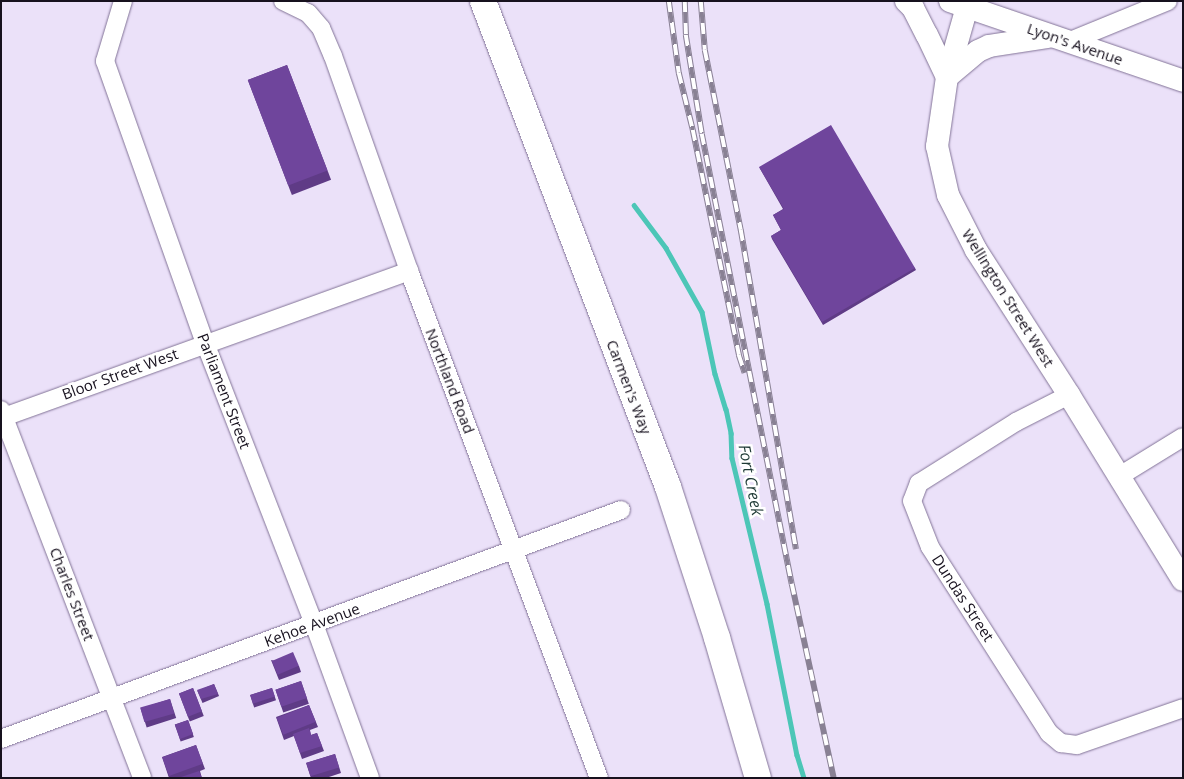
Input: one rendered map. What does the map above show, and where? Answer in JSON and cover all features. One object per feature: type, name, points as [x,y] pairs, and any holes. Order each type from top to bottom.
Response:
[{"type":"highway","name":"Carmen's Way","points":[[483,1],[668,487],[717,638],[758,778]]},
{"type":"main road","points":[[906,1],[924,28],[947,77],[978,52],[989,46],[1060,39]]},
{"type":"main road","name":"Wellington Street West","points":[[958,4],[937,146],[948,195],[976,250],[1069,395],[1183,580]]},
{"type":"main road","name":"Lyon's Avenue","points":[[958,4],[1183,81]]},
{"type":"street","name":"Parliament Street","points":[[123,1],[104,61],[205,343],[314,624],[370,778]]},
{"type":"street","name":"Northland Road","points":[[283,1],[308,13],[324,35],[333,56],[409,271],[598,778]]},
{"type":"street","points":[[1060,39],[1168,1]]},
{"type":"street","name":"Bloor Street West","points":[[2,415],[409,271]]},
{"type":"street","name":"Dundas Street","points":[[1069,395],[1016,422],[919,483],[912,501],[930,547],[1049,733],[1061,743],[1076,745],[1183,708]]},
{"type":"street","name":"Charles Street","points":[[2,415],[142,778]]},
{"type":"street","points":[[1118,477],[1183,437]]},
{"type":"street","name":"Kehoe Avenue","points":[[1,738],[112,699],[621,510]]},
{"type":"building","points":[[287,65],[327,170],[288,186],[248,80]]},
{"type":"building","points":[[831,125],[915,268],[822,322],[771,236],[781,230],[773,215],[784,209],[759,167]]},
{"type":"building","points":[[293,652],[299,666],[278,675],[272,661]]},
{"type":"building","points":[[301,681],[307,698],[281,707],[275,690]]},
{"type":"building","points":[[214,684],[218,694],[201,699],[197,690]]},
{"type":"building","points":[[193,688],[202,711],[188,717],[179,693]]},
{"type":"building","points":[[272,688],[275,697],[253,704],[250,695]]},
{"type":"building","points":[[170,699],[174,713],[144,722],[140,708]]},
{"type":"building","points":[[309,705],[316,722],[283,735],[277,718]]},
{"type":"building","points":[[188,720],[193,734],[180,739],[175,725]]},
{"type":"building","points":[[309,728],[311,735],[317,733],[322,746],[300,753],[293,734]]},
{"type":"building","points":[[196,745],[203,764],[169,776],[162,757]]},
{"type":"building","points":[[335,754],[339,767],[310,776],[306,763]]},
{"type":"building","points":[[199,771],[202,778],[178,778]]},
{"type":"waterway","name":"Fort Creek","points":[[634,205],[666,248],[702,312],[715,374],[726,409],[731,433],[732,458],[767,604],[797,755],[804,778]]},
{"type":"railway","points":[[669,1],[679,73],[693,130],[739,355],[745,373]]},
{"type":"railway","points":[[685,1],[686,35],[702,134],[792,584],[834,778]]},
{"type":"railway","points":[[701,1],[705,50],[741,230],[796,549]]}]
